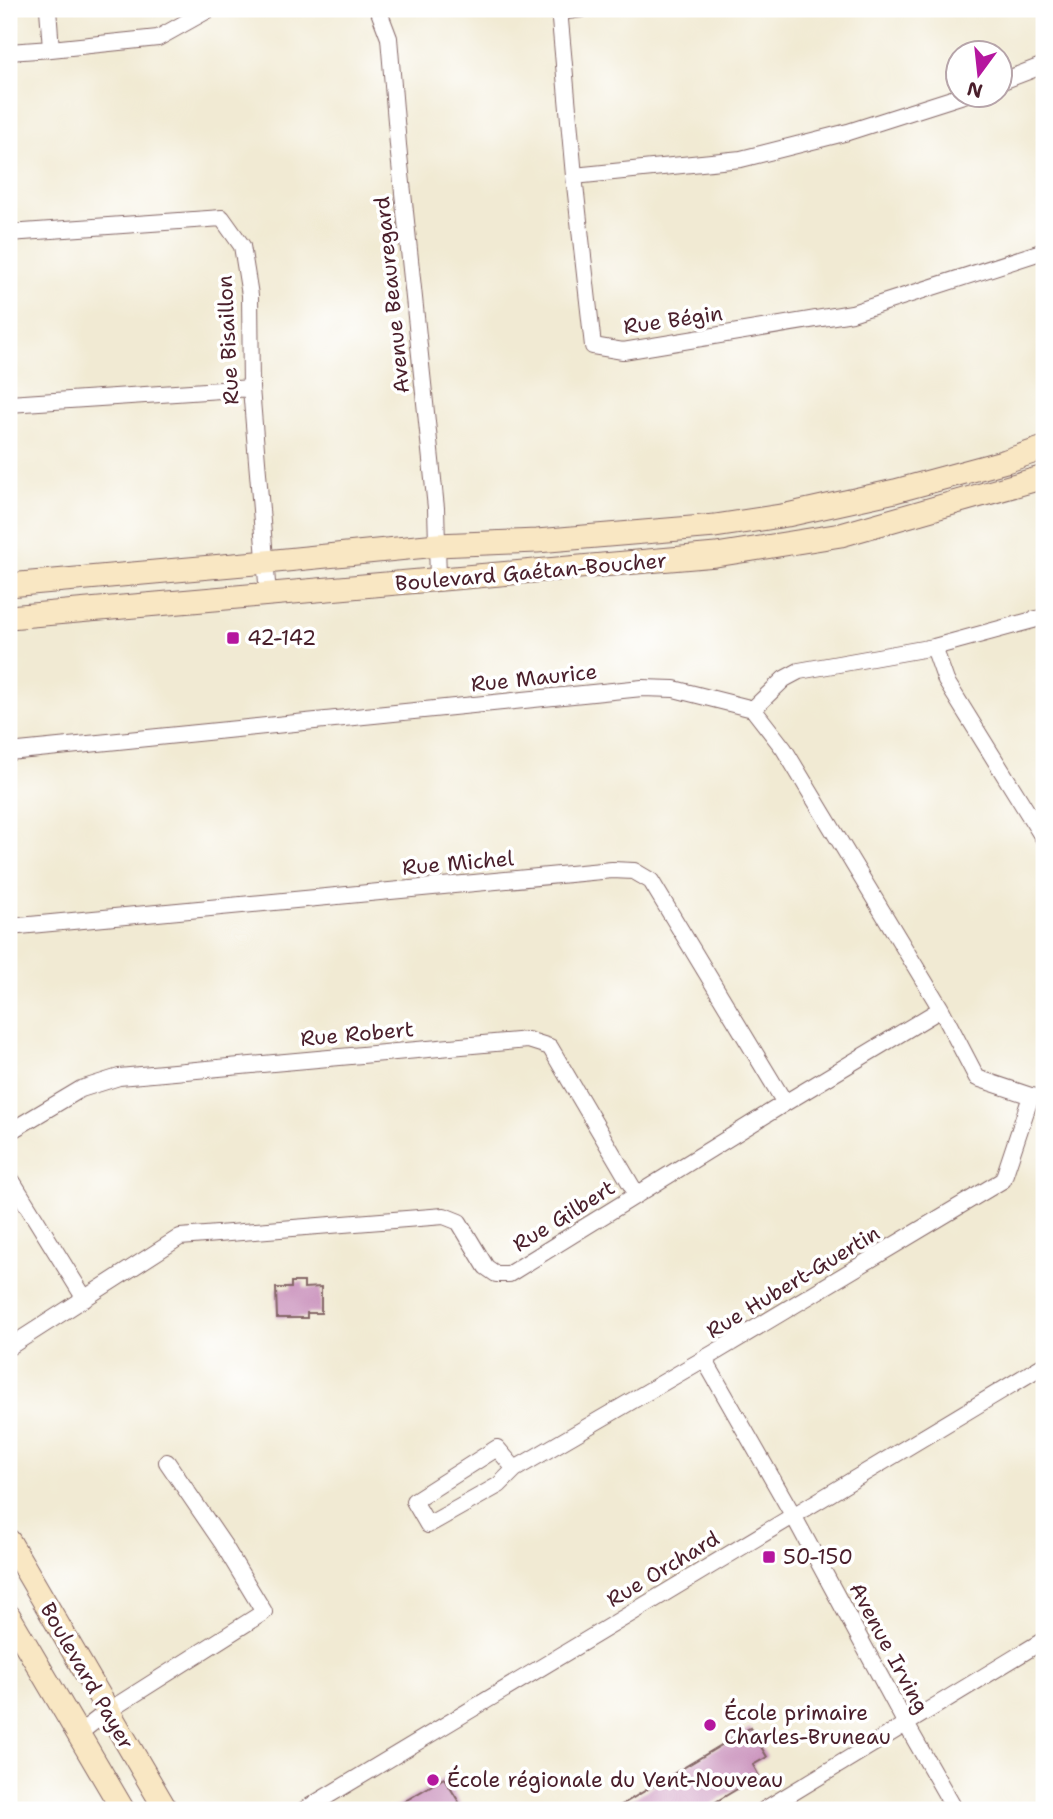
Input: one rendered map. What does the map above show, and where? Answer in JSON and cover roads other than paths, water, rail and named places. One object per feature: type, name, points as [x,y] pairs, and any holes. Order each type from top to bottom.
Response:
[{"type":"main road","name":"Boulevard Gaétan-Boucher","points":[[9,585],[437,545],[537,541],[715,526],[787,515],[895,491],[1044,449]]},
{"type":"main road","name":"Boulevard Gaétan-Boucher","points":[[9,617],[716,555],[828,537],[1044,477]]},
{"type":"main road","name":"Boulevard Payer","points":[[9,1541],[166,1810]]},
{"type":"main road","name":"Boulevard Payer","points":[[9,1616],[123,1810]]},
{"type":"street","points":[[48,9],[51,50]]},
{"type":"street","points":[[9,52],[51,50],[159,37],[210,9]]},
{"type":"street","name":"Avenue Beauregard","points":[[378,9],[389,38],[436,508],[438,579]]},
{"type":"street","points":[[559,10],[582,9]]},
{"type":"street","name":"Rue Bégin","points":[[559,10],[593,346],[623,351],[852,313],[1044,251]]},
{"type":"street","points":[[1014,77],[1044,65]]},
{"type":"street","points":[[574,176],[741,159],[848,132],[944,101]]},
{"type":"street","name":"Rue Bisaillon","points":[[9,233],[222,218],[242,246],[250,295],[251,388],[268,595]]},
{"type":"street","points":[[9,404],[251,388]]},
{"type":"street","points":[[1038,1097],[977,1078],[941,1009],[783,749],[753,709],[784,680],[799,671],[934,647],[1044,617]]},
{"type":"street","points":[[934,647],[946,681],[1044,839]]},
{"type":"street","name":"Rue Maurice","points":[[9,752],[642,688],[674,689],[753,709]]},
{"type":"street","name":"Rue Michel","points":[[9,927],[612,870],[634,871],[651,881],[785,1103]]},
{"type":"street","name":"Rue Gilbert","points":[[9,1347],[180,1237],[444,1216],[459,1222],[486,1267],[495,1274],[509,1274],[941,1009]]},
{"type":"street","name":"Rue Robert","points":[[9,1132],[81,1089],[119,1077],[528,1040],[550,1047],[637,1195]]},
{"type":"street","name":"Rue Hubert-Guertin","points":[[515,1469],[497,1448],[414,1501],[428,1525],[499,1485],[515,1469],[1003,1180],[1038,1097]]},
{"type":"street","points":[[9,1176],[85,1299]]},
{"type":"street","name":"Avenue Irving","points":[[704,1359],[955,1810]]},
{"type":"street","name":"Rue Orchard","points":[[304,1810],[1044,1365]]},
{"type":"street","points":[[78,1734],[108,1711],[264,1612],[223,1544],[167,1462]]},
{"type":"street","points":[[764,1810],[1044,1640]]},
{"type":"place","name":"42-142","points":[[233,638]]},
{"type":"place","name":"50-150","points":[[769,1557]]},
{"type":"place","name":"École primaire Charles-Bruneau","points":[[710,1725]]},
{"type":"place","name":"École régionale du Vent-Nouveau","points":[[433,1780]]}]
